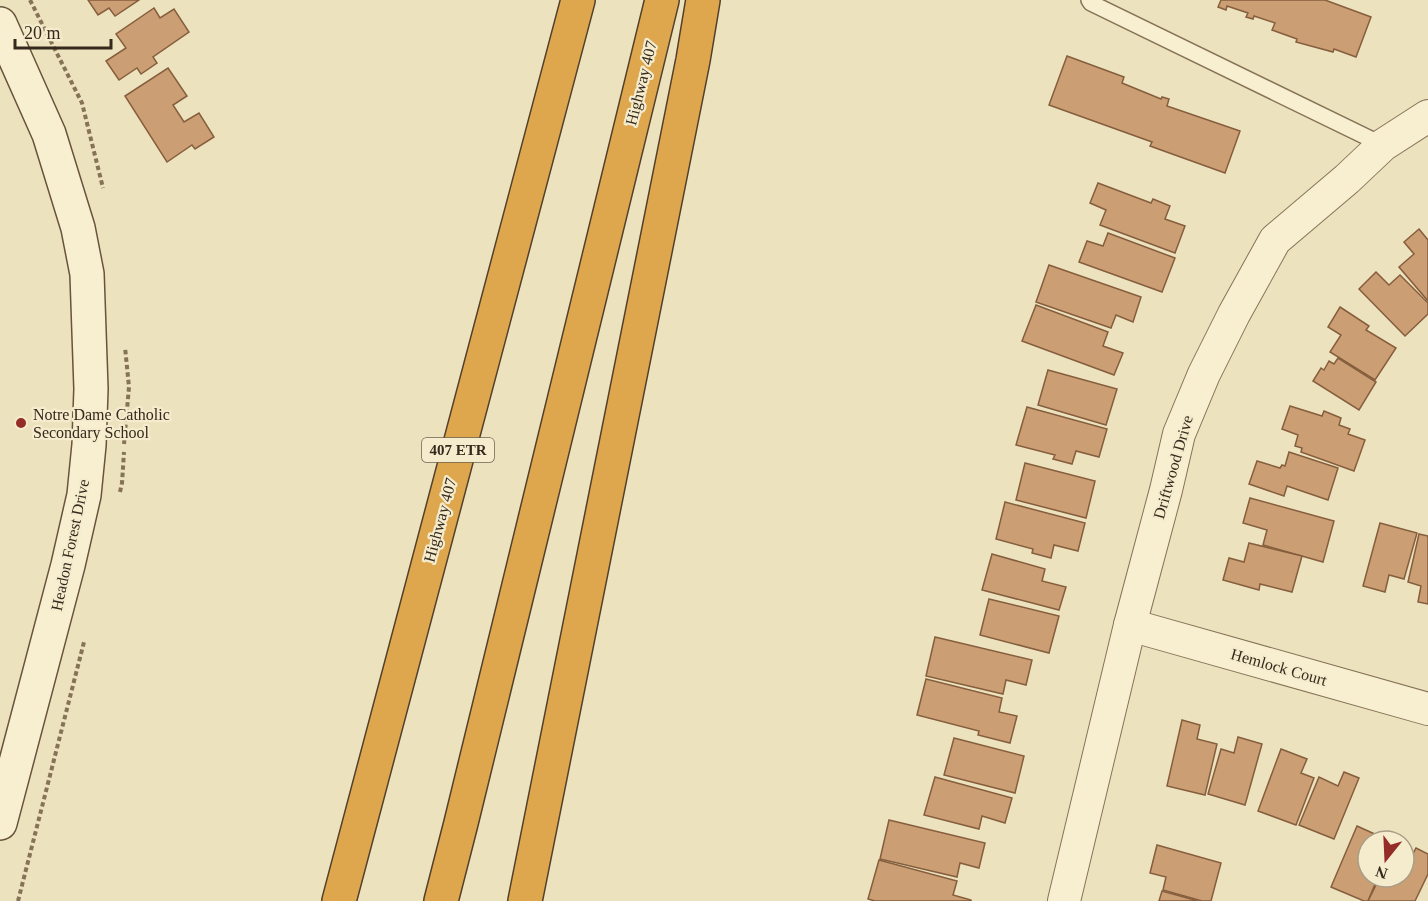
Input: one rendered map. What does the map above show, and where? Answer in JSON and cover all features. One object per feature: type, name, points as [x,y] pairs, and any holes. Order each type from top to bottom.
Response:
[{"type":"highway","name":"Highway 407","points":[[339,901],[578,0]]},
{"type":"highway","name":"Highway 407","points":[[441,901],[662,0]]},
{"type":"highway","points":[[525,901],[691,72],[703,0]]},
{"type":"street","name":"Headon Forest Drive","points":[[0,24],[49,134],[78,228],[87,274],[91,389],[84,495],[68,565],[0,823]]},
{"type":"street","name":"Driftwood Drive","points":[[1064,901],[1130,625],[1179,434],[1204,374],[1275,240],[1383,145],[1428,116]]},
{"type":"street","name":"Hemlock Court","points":[[1130,625],[1428,709]]},
{"type":"lane","points":[[1089,0],[1091,3],[1383,145]]},
{"type":"building","points":[[88,0],[139,0],[115,16],[109,8],[98,15]]},
{"type":"building","points":[[1221,0],[1325,0],[1371,17],[1356,57],[1334,49],[1333,52],[1296,42],[1297,39],[1272,30],[1275,23],[1254,16],[1253,19],[1246,17],[1248,13],[1227,6],[1226,10],[1218,7]]},
{"type":"building","points":[[154,8],[160,18],[174,9],[189,32],[153,57],[157,63],[141,74],[137,68],[119,80],[106,61],[126,48],[116,34]]},
{"type":"building","points":[[1067,56],[1124,77],[1122,83],[1161,99],[1162,97],[1169,99],[1167,106],[1240,131],[1225,173],[1150,146],[1152,142],[1049,105]]},
{"type":"building","points":[[168,68],[187,96],[173,105],[184,122],[199,113],[214,137],[195,149],[192,145],[167,162],[125,96]]},
{"type":"building","points":[[1098,183],[1151,203],[1153,199],[1170,206],[1165,219],[1185,226],[1175,253],[1100,225],[1106,210],[1090,203]]},
{"type":"building","points":[[1419,229],[1428,240],[1428,301],[1399,267],[1414,254],[1404,242]]},
{"type":"building","points":[[1108,233],[1175,258],[1162,292],[1079,262],[1087,241],[1103,246]]},
{"type":"building","points":[[1049,265],[1141,297],[1133,322],[1116,315],[1111,328],[1036,302]]},
{"type":"building","points":[[1376,272],[1389,285],[1400,275],[1428,303],[1428,314],[1405,336],[1359,289]]},
{"type":"building","points":[[1036,305],[1108,332],[1103,346],[1123,353],[1114,375],[1022,341]]},
{"type":"building","points":[[1340,307],[1369,326],[1366,330],[1396,348],[1375,380],[1330,352],[1341,335],[1328,327]]},
{"type":"building","points":[[1338,358],[1376,382],[1359,410],[1313,381],[1321,368],[1324,370],[1329,361],[1334,364]]},
{"type":"building","points":[[1048,370],[1117,389],[1106,425],[1038,405]]},
{"type":"building","points":[[1290,406],[1322,416],[1324,411],[1341,418],[1339,425],[1350,429],[1348,434],[1365,440],[1354,471],[1301,452],[1302,448],[1295,446],[1298,435],[1282,429]]},
{"type":"building","points":[[1027,407],[1107,429],[1099,457],[1076,451],[1072,464],[1053,459],[1055,455],[1016,445]]},
{"type":"building","points":[[1289,452],[1338,468],[1328,500],[1287,486],[1284,496],[1249,484],[1257,461],[1280,468],[1282,465],[1285,466]]},
{"type":"building","points":[[1025,463],[1095,481],[1086,518],[1016,500]]},
{"type":"building","points":[[1250,498],[1334,521],[1323,562],[1263,545],[1267,530],[1243,523]]},
{"type":"building","points":[[1005,502],[1085,523],[1078,551],[1054,545],[1051,558],[1032,553],[1033,549],[996,539]]},
{"type":"building","points":[[1380,523],[1417,533],[1404,579],[1389,575],[1385,592],[1363,586]]},
{"type":"building","points":[[1419,534],[1428,536],[1428,604],[1418,602],[1421,586],[1408,582]]},
{"type":"building","points":[[1249,543],[1302,556],[1292,592],[1260,584],[1259,590],[1223,580],[1229,558],[1244,562]]},
{"type":"building","points":[[992,554],[1045,569],[1042,581],[1066,587],[1059,610],[982,590]]},
{"type":"building","points":[[989,599],[1059,616],[1049,653],[980,635]]},
{"type":"building","points":[[935,637],[1032,660],[1026,685],[1006,680],[1003,694],[926,676]]},
{"type":"building","points":[[926,679],[1002,698],[999,712],[1017,716],[1010,743],[978,735],[979,731],[917,715]]},
{"type":"building","points":[[1182,720],[1200,725],[1197,739],[1217,744],[1205,795],[1167,786]]},
{"type":"building","points":[[1238,737],[1262,744],[1245,805],[1208,794],[1221,749],[1234,753]]},
{"type":"building","points":[[954,738],[1024,756],[1015,793],[944,775]]},
{"type":"building","points":[[1281,749],[1307,759],[1301,773],[1314,778],[1296,825],[1258,811]]},
{"type":"building","points":[[1344,772],[1359,778],[1334,839],[1299,825],[1319,777],[1338,786]]},
{"type":"building","points":[[935,777],[1012,798],[1005,823],[982,816],[979,829],[924,815]]},
{"type":"building","points":[[889,820],[985,843],[979,868],[960,863],[957,877],[880,859]]},
{"type":"building","points":[[1357,826],[1364,829],[1356,829],[1356,889],[1373,889],[1368,901],[1331,887]]},
{"type":"building","points":[[1157,845],[1221,863],[1211,901],[1202,901],[1163,890],[1166,877],[1150,873]]},
{"type":"building","points":[[1416,848],[1428,854],[1428,874],[1415,901],[1368,901],[1374,889],[1416,889]]},
{"type":"building","points":[[879,860],[957,881],[953,895],[971,901],[875,901],[868,899]]},
{"type":"building","points":[[1162,891],[1198,901],[1159,901]]},
{"type":"place","name":"Notre Dame Catholic Secondary School","points":[[21,423]]}]
